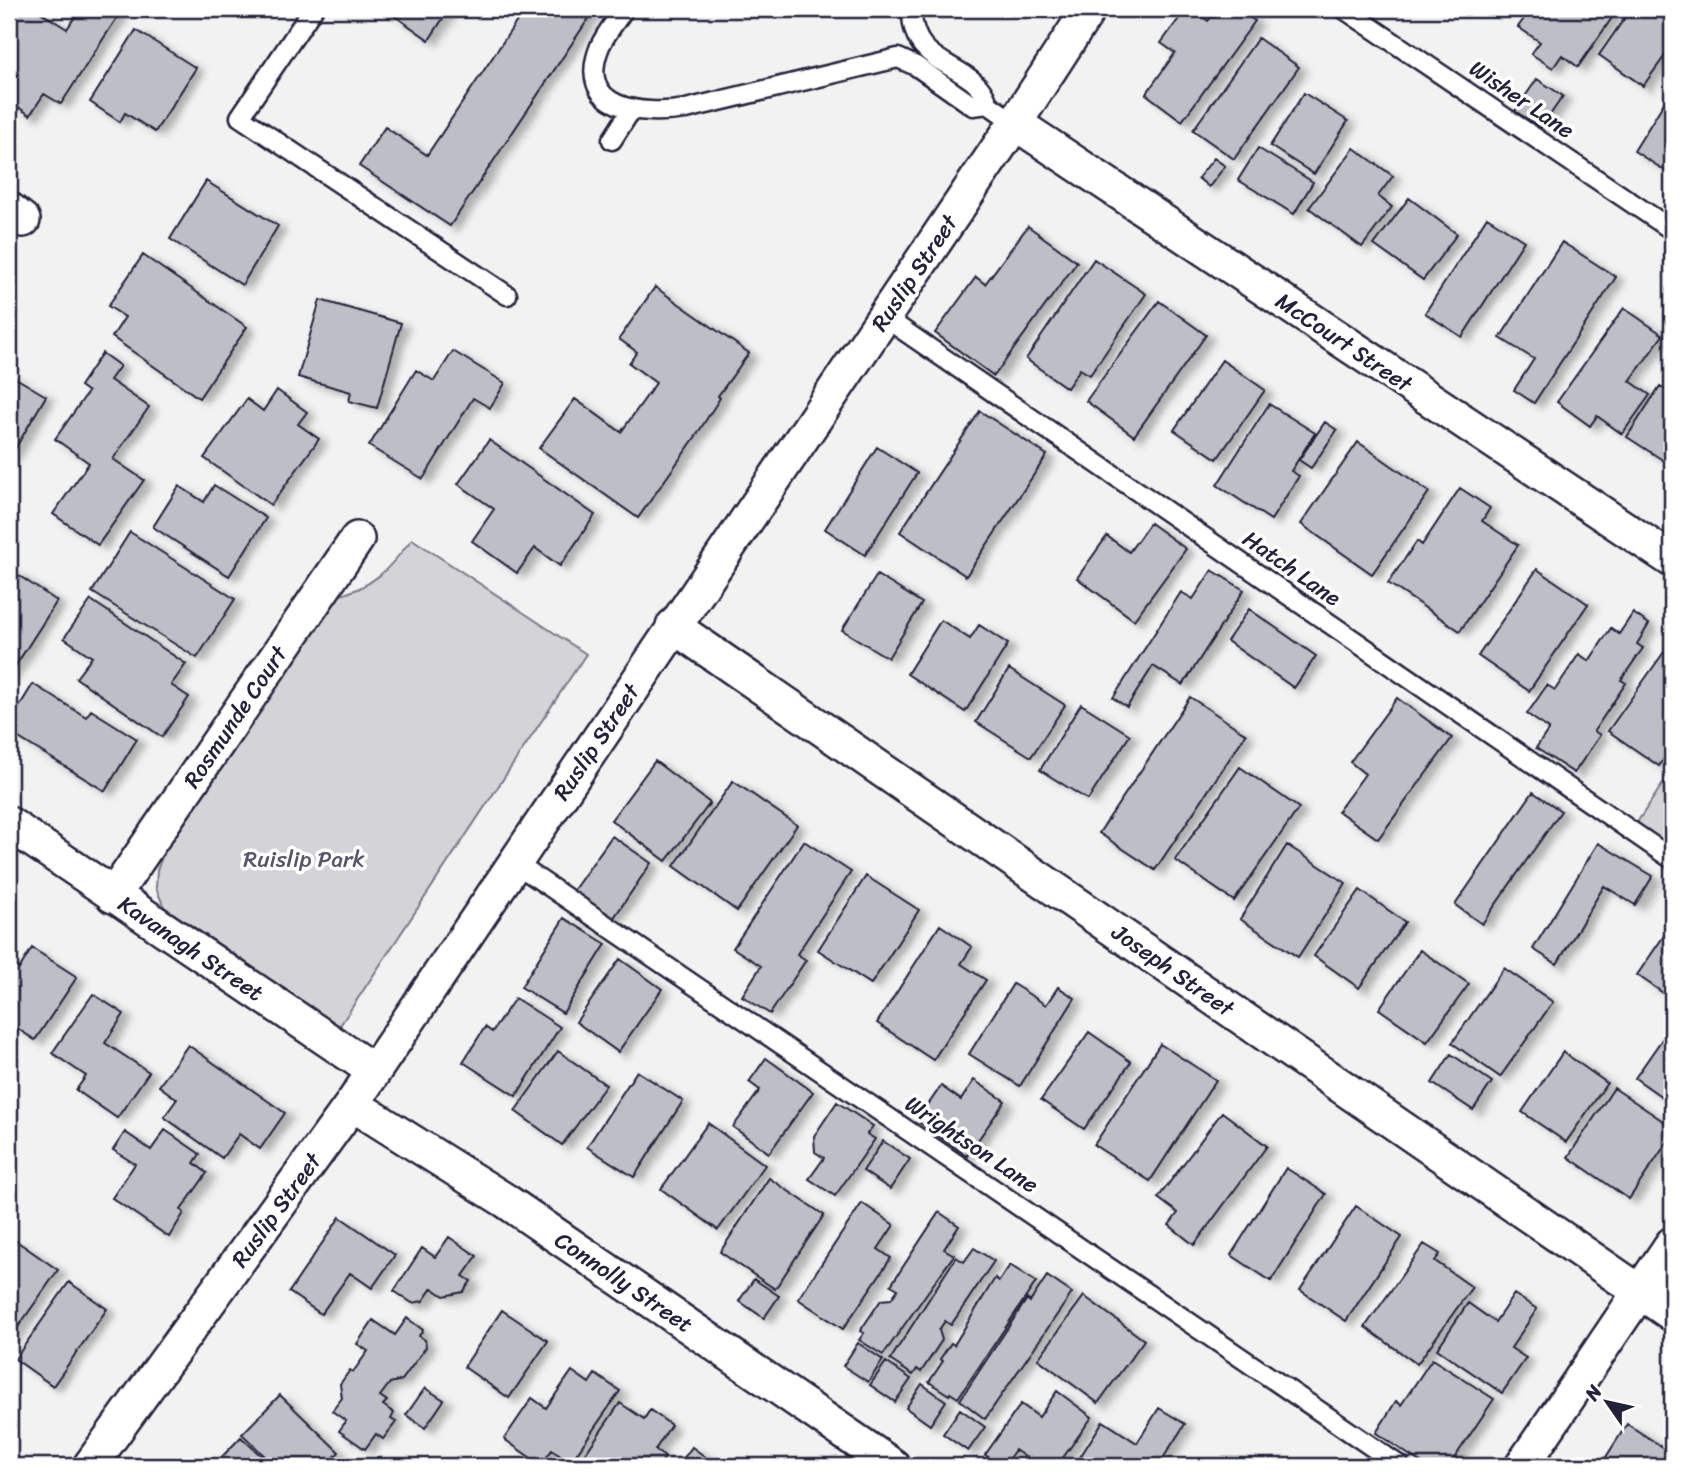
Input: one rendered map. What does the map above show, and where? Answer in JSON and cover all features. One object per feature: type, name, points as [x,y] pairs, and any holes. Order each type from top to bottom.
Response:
[{"type":"street","name":"Ruslip Street","points":[[90,1466],[352,1104],[1015,123],[1089,9]]},
{"type":"street","name":"McCourt Street","points":[[1015,123],[1672,561]]},
{"type":"street","name":"Rosmunde Court","points":[[114,896],[357,539]]},
{"type":"street","name":"Joseph Street","points":[[673,626],[1672,1314]]},
{"type":"street","name":"Kavanagh Street","points":[[9,824],[374,1070]]},
{"type":"street","name":"Connolly Street","points":[[352,1104],[506,1201],[893,1466]]},
{"type":"street","points":[[1522,1466],[1672,1244]]},
{"type":"lane","points":[[313,9],[240,117],[507,295]]},
{"type":"lane","points":[[624,9],[600,47],[596,71],[598,83],[608,98],[631,110],[654,113],[686,108],[898,58],[916,66],[973,106],[988,104]]},
{"type":"lane","points":[[912,9],[914,32],[921,47],[984,91],[988,104],[1015,123]]},
{"type":"lane","name":"Wisher Lane","points":[[1344,9],[1672,230]]},
{"type":"lane","points":[[611,140],[631,110]]},
{"type":"lane","name":"Hatch Lane","points":[[884,317],[1672,859]]},
{"type":"lane","name":"Wrightson Lane","points":[[515,863],[1400,1466]]},
{"type":"green space","name":"Ruislip Park","points":[[412,539],[586,654],[337,1030],[169,919],[156,888],[157,870],[166,847],[332,597],[358,589],[378,577]]},
{"type":"green space","points":[[1672,770],[1672,848],[1636,824]]},
{"type":"building","points":[[20,9],[35,9],[67,29],[80,9],[114,9],[120,13],[61,104],[44,94],[30,115],[9,101],[9,26]]},
{"type":"building","points":[[385,9],[449,9],[429,40]]},
{"type":"building","points":[[525,9],[595,9],[450,226],[359,166],[385,127],[427,155]]},
{"type":"building","points":[[1186,9],[1192,9],[1208,21],[1218,9],[1238,9],[1255,21],[1182,121],[1146,94],[1175,53],[1161,43]]},
{"type":"building","points":[[1531,9],[1618,9],[1578,67],[1562,55],[1553,68],[1531,54],[1540,42],[1518,27]]},
{"type":"building","points":[[1631,9],[1672,9],[1672,46],[1643,86],[1599,55]]},
{"type":"building","points":[[136,30],[196,68],[155,132],[125,113],[120,122],[90,102]]},
{"type":"building","points":[[1258,38],[1299,67],[1234,159],[1193,130]]},
{"type":"building","points":[[1537,79],[1563,96],[1541,128],[1515,111]]},
{"type":"building","points":[[1672,90],[1672,175],[1634,151]]},
{"type":"building","points":[[1304,93],[1348,121],[1314,174],[1270,146]]},
{"type":"building","points":[[1258,148],[1313,182],[1294,214],[1238,180]]},
{"type":"building","points":[[1354,148],[1393,176],[1378,196],[1392,207],[1362,247],[1309,208]]},
{"type":"building","points":[[1214,158],[1225,166],[1209,187],[1198,178]]},
{"type":"building","points":[[206,181],[278,226],[242,285],[170,239]]},
{"type":"building","points":[[1409,198],[1457,234],[1423,280],[1374,245]]},
{"type":"building","points":[[1487,217],[1524,241],[1462,337],[1425,313]]},
{"type":"building","points":[[1028,226],[1077,262],[994,376],[935,333],[976,277],[985,284]]},
{"type":"building","points":[[1562,242],[1616,277],[1534,403],[1514,390],[1534,359],[1500,338]]},
{"type":"building","points":[[143,255],[247,327],[199,398],[112,337],[125,317],[108,306]]},
{"type":"building","points":[[1094,259],[1146,294],[1090,375],[1080,369],[1067,388],[1026,359]]},
{"type":"building","points":[[655,287],[749,353],[718,396],[720,398],[696,436],[638,518],[539,448],[575,399],[621,432],[656,383],[629,363],[637,352],[619,339]]},
{"type":"building","points":[[320,300],[401,323],[377,408],[349,401],[351,392],[298,377]]},
{"type":"building","points":[[1159,301],[1206,335],[1134,436],[1086,401]]},
{"type":"building","points":[[1624,308],[1663,335],[1630,381],[1650,395],[1622,434],[1597,416],[1590,426],[1557,402]]},
{"type":"building","points":[[453,351],[505,383],[490,408],[473,398],[423,479],[369,446],[416,370],[434,381]]},
{"type":"building","points":[[102,353],[120,366],[110,380],[149,407],[113,459],[144,480],[98,545],[53,514],[89,463],[55,439],[88,392],[80,386]]},
{"type":"building","points":[[1222,360],[1265,390],[1217,459],[1174,430]]},
{"type":"building","points":[[9,374],[46,396],[9,459]]},
{"type":"building","points":[[1660,386],[1672,394],[1672,466],[1627,437]]},
{"type":"building","points":[[277,390],[307,412],[298,424],[319,439],[271,505],[204,458],[247,399],[263,411]]},
{"type":"building","points":[[1269,404],[1315,433],[1291,471],[1299,476],[1271,520],[1217,485]]},
{"type":"building","points":[[980,411],[1047,455],[966,576],[900,532]]},
{"type":"building","points":[[1325,422],[1337,430],[1311,468],[1299,460]]},
{"type":"building","points":[[489,440],[595,515],[560,566],[535,548],[517,573],[472,541],[494,509],[458,484]]},
{"type":"building","points":[[1358,442],[1429,492],[1372,574],[1301,524]]},
{"type":"building","points":[[877,447],[917,473],[865,555],[825,529]]},
{"type":"building","points":[[214,485],[266,518],[229,576],[153,527],[179,486],[204,502]]},
{"type":"building","points":[[1460,488],[1490,508],[1482,521],[1518,545],[1460,631],[1388,583],[1417,541],[1422,545]]},
{"type":"building","points":[[1150,523],[1186,549],[1134,620],[1077,578],[1107,536],[1129,552]]},
{"type":"building","points":[[130,532],[235,599],[197,658],[92,592]]},
{"type":"building","points":[[9,569],[57,601],[9,676]]},
{"type":"building","points":[[1537,569],[1588,604],[1529,691],[1478,656]]},
{"type":"building","points":[[1212,570],[1244,590],[1183,685],[1153,666],[1127,707],[1113,698],[1181,592],[1193,599]]},
{"type":"building","points":[[877,575],[922,603],[888,658],[842,630]]},
{"type":"building","points":[[91,600],[186,664],[171,685],[189,697],[162,737],[76,678],[92,657],[64,638]]},
{"type":"building","points":[[1249,609],[1316,656],[1294,688],[1227,641]]},
{"type":"building","points":[[1633,613],[1649,624],[1637,644],[1643,648],[1621,680],[1626,683],[1594,731],[1600,735],[1574,773],[1536,748],[1549,729],[1527,714],[1547,685],[1555,690],[1579,654],[1589,661],[1611,628],[1619,634]]},
{"type":"building","points":[[941,620],[970,639],[979,625],[1008,644],[965,712],[907,674]]},
{"type":"building","points":[[1664,652],[1672,657],[1672,747],[1659,766],[1608,731]]},
{"type":"building","points":[[1009,669],[1065,705],[1031,757],[976,722]]},
{"type":"building","points":[[33,684],[86,717],[91,710],[137,739],[105,791],[9,732],[9,723]]},
{"type":"building","points":[[1190,697],[1246,734],[1155,870],[1099,833]]},
{"type":"building","points":[[1397,698],[1452,738],[1378,839],[1338,811],[1365,774],[1350,762]]},
{"type":"building","points":[[1081,704],[1130,735],[1088,800],[1040,770]]},
{"type":"building","points":[[655,761],[710,803],[666,861],[611,820]]},
{"type":"building","points":[[1240,767],[1299,808],[1234,901],[1175,860]]},
{"type":"building","points":[[733,781],[797,825],[737,911],[674,866]]},
{"type":"building","points":[[1533,792],[1561,811],[1482,924],[1455,905]]},
{"type":"building","points":[[612,836],[651,863],[613,919],[573,891]]},
{"type":"building","points":[[804,841],[851,872],[797,954],[806,960],[770,1014],[742,996],[761,966],[733,948]]},
{"type":"building","points":[[1598,843],[1653,876],[1635,905],[1604,886],[1557,964],[1533,949]]},
{"type":"building","points":[[1287,845],[1346,883],[1298,957],[1240,919]]},
{"type":"building","points":[[866,876],[919,910],[871,984],[818,950]]},
{"type":"building","points":[[1360,890],[1405,922],[1359,988],[1314,956]]},
{"type":"building","points":[[564,918],[606,944],[563,1013],[521,987]]},
{"type":"building","points":[[1672,924],[1672,999],[1637,975]]},
{"type":"building","points":[[940,925],[972,947],[961,964],[986,980],[933,1060],[877,1023]]},
{"type":"building","points":[[32,948],[77,977],[35,1040],[9,1023],[9,962],[19,969]]},
{"type":"building","points":[[1420,950],[1469,984],[1427,1042],[1379,1009]]},
{"type":"building","points":[[620,959],[662,989],[618,1052],[576,1022]]},
{"type":"building","points":[[1504,968],[1553,1002],[1500,1077],[1452,1043]]},
{"type":"building","points":[[1013,984],[1046,1005],[1058,987],[1075,998],[1020,1086],[969,1054]]},
{"type":"building","points":[[93,994],[124,1014],[105,1043],[149,1072],[117,1118],[76,1090],[86,1076],[52,1053]]},
{"type":"building","points":[[515,998],[560,1027],[516,1096],[463,1062],[485,1027],[492,1032]]},
{"type":"building","points":[[1672,1025],[1672,1104],[1635,1078]]},
{"type":"building","points":[[1089,1032],[1131,1062],[1084,1129],[1041,1100]]},
{"type":"building","points":[[1160,1044],[1216,1080],[1150,1181],[1094,1145]]},
{"type":"building","points":[[188,1045],[285,1113],[260,1149],[239,1134],[222,1158],[164,1117],[177,1099],[159,1086]]},
{"type":"building","points":[[558,1051],[606,1085],[562,1145],[515,1111]]},
{"type":"building","points":[[1563,1052],[1607,1083],[1566,1142],[1522,1112]]},
{"type":"building","points":[[1451,1054],[1492,1082],[1473,1110],[1432,1083]]},
{"type":"building","points":[[766,1058],[813,1092],[769,1153],[733,1127],[760,1090],[749,1082]]},
{"type":"building","points":[[637,1071],[683,1101],[634,1177],[587,1147]]},
{"type":"building","points":[[974,1080],[1005,1101],[967,1156],[917,1121],[941,1086],[961,1100]]},
{"type":"building","points":[[1614,1088],[1672,1127],[1672,1135],[1629,1199],[1568,1157]]},
{"type":"building","points":[[837,1102],[873,1126],[867,1134],[875,1139],[835,1196],[809,1179],[824,1158],[815,1152],[814,1136]]},
{"type":"building","points":[[1222,1112],[1267,1146],[1194,1245],[1169,1225],[1178,1213],[1158,1198]]},
{"type":"building","points":[[708,1123],[765,1165],[718,1230],[661,1189]]},
{"type":"building","points":[[165,1130],[200,1154],[194,1163],[207,1173],[181,1210],[184,1213],[169,1237],[112,1198],[135,1164],[113,1150],[125,1132],[151,1150]]},
{"type":"building","points":[[883,1141],[910,1159],[890,1189],[863,1171]]},
{"type":"building","points":[[1286,1168],[1326,1194],[1271,1281],[1231,1255]]},
{"type":"building","points":[[769,1178],[824,1215],[775,1289],[720,1252]]},
{"type":"building","points":[[862,1203],[894,1225],[878,1249],[891,1258],[843,1329],[798,1299]]},
{"type":"building","points":[[1356,1206],[1402,1237],[1346,1321],[1300,1290]]},
{"type":"building","points":[[939,1212],[959,1226],[944,1249],[954,1255],[883,1355],[859,1340],[864,1333],[860,1331],[881,1300],[891,1299],[898,1289],[891,1285]]},
{"type":"building","points":[[340,1217],[395,1255],[372,1288],[350,1273],[321,1314],[289,1292]]},
{"type":"building","points":[[449,1237],[477,1256],[463,1276],[471,1281],[463,1292],[444,1296],[432,1288],[423,1301],[412,1303],[394,1291],[422,1248],[435,1257]]},
{"type":"building","points":[[15,1240],[58,1270],[9,1340],[9,1248]]},
{"type":"building","points":[[1424,1244],[1440,1254],[1435,1261],[1472,1287],[1417,1364],[1365,1327]]},
{"type":"building","points":[[974,1248],[994,1261],[951,1325],[945,1321],[939,1330],[942,1340],[921,1372],[917,1369],[913,1375],[890,1360],[956,1257],[964,1262]]},
{"type":"building","points":[[1010,1265],[1036,1282],[958,1398],[950,1393],[949,1395],[929,1382],[943,1361],[940,1359],[951,1343],[954,1345],[995,1278],[999,1281]]},
{"type":"building","points":[[1047,1276],[1072,1293],[985,1419],[960,1400],[1027,1299],[1030,1302]]},
{"type":"building","points":[[754,1279],[779,1296],[764,1318],[739,1301]]},
{"type":"building","points":[[69,1282],[107,1309],[53,1386],[15,1359]]},
{"type":"building","points":[[1514,1294],[1537,1309],[1511,1348],[1526,1358],[1502,1393],[1437,1349],[1468,1303],[1495,1322]]},
{"type":"building","points":[[1084,1296],[1144,1340],[1098,1403],[1038,1359]]},
{"type":"building","points":[[502,1310],[548,1341],[509,1398],[464,1367]]},
{"type":"building","points":[[407,1318],[423,1330],[419,1336],[425,1340],[426,1347],[402,1380],[390,1383],[380,1396],[387,1401],[383,1405],[394,1413],[391,1419],[396,1422],[383,1439],[376,1434],[365,1449],[339,1431],[346,1421],[332,1411],[342,1398],[340,1384],[350,1370],[353,1372],[368,1351],[357,1344],[373,1320],[395,1335]]},
{"type":"building","points":[[858,1343],[883,1360],[868,1382],[843,1366]]},
{"type":"building","points":[[1432,1359],[1494,1399],[1449,1466],[1426,1466],[1376,1433],[1396,1401],[1401,1405]]},
{"type":"building","points":[[886,1362],[911,1379],[895,1402],[870,1385]]},
{"type":"building","points":[[572,1371],[589,1383],[595,1374],[620,1391],[570,1463],[552,1450],[541,1465],[504,1439],[532,1398],[546,1408]]},
{"type":"building","points":[[922,1384],[946,1401],[930,1425],[906,1408]]},
{"type":"building","points":[[425,1388],[444,1400],[425,1428],[406,1415]]},
{"type":"building","points":[[1057,1391],[1092,1417],[1057,1466],[1038,1466],[1015,1450],[1003,1466],[985,1455],[1021,1404],[1039,1417]]},
{"type":"building","points":[[280,1395],[339,1452],[326,1466],[275,1466],[242,1434]]},
{"type":"building","points":[[620,1403],[644,1419],[650,1410],[671,1425],[655,1450],[665,1457],[659,1466],[577,1466]]},
{"type":"building","points":[[1159,1408],[1185,1424],[1158,1466],[1075,1465],[1103,1421],[1137,1443]]},
{"type":"building","points":[[960,1409],[985,1427],[968,1451],[943,1434]]},
{"type":"building","points":[[1627,1424],[1672,1453],[1672,1466],[1601,1465]]},
{"type":"building","points":[[241,1437],[272,1466],[213,1466]]},
{"type":"building","points":[[692,1447],[715,1464],[678,1466]]}]
